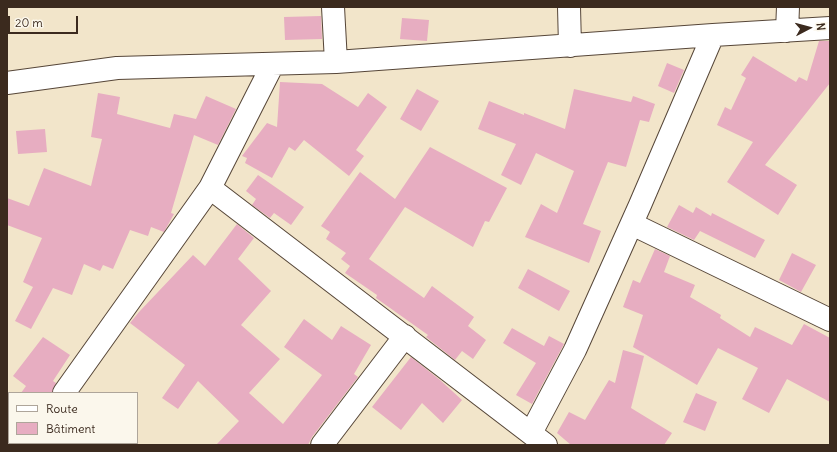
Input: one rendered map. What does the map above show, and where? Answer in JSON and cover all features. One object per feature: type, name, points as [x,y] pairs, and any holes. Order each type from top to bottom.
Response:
[{"type":"street","points":[[333,7],[336,62]]},
{"type":"street","points":[[569,7],[570,46]]},
{"type":"street","points":[[788,7],[788,31]]},
{"type":"street","points":[[7,83],[117,68],[336,62],[830,28]]},
{"type":"street","points":[[210,188],[538,439],[575,350],[632,224],[713,35]]},
{"type":"street","points":[[65,392],[210,188],[274,64]]},
{"type":"street","points":[[632,224],[830,320]]},
{"type":"street","points":[[322,445],[405,336]]},
{"type":"building","points":[[321,16],[322,39],[285,40],[284,17]]},
{"type":"building","points":[[402,18],[429,20],[427,41],[400,39]]},
{"type":"building","points":[[819,41],[830,41],[830,83],[765,165],[797,185],[778,215],[727,182],[753,142],[717,125],[725,107],[731,110],[746,78],[741,75],[753,56],[796,82],[799,77],[807,81]]},
{"type":"building","points":[[667,63],[684,70],[674,93],[658,86]]},
{"type":"building","points":[[280,82],[322,84],[358,107],[368,93],[387,107],[356,150],[364,156],[349,176],[304,140],[295,151],[289,147],[272,178],[245,163],[247,158],[242,156],[267,123],[277,127]]},
{"type":"building","points":[[417,89],[439,101],[421,131],[400,119]]},
{"type":"building","points":[[574,89],[631,102],[633,96],[655,104],[649,122],[640,120],[626,167],[608,162],[583,224],[601,231],[589,263],[525,237],[541,204],[557,213],[574,171],[536,153],[521,185],[501,175],[516,144],[478,129],[489,101],[565,129]]},
{"type":"building","points":[[98,93],[120,97],[117,114],[170,128],[174,114],[196,119],[206,96],[236,109],[218,145],[194,135],[171,213],[174,214],[164,232],[151,227],[148,236],[130,230],[113,269],[103,265],[100,271],[84,264],[72,295],[53,288],[31,329],[15,321],[33,287],[23,282],[42,238],[7,225],[7,198],[29,206],[44,168],[91,186],[102,139],[91,137]]},
{"type":"building","points":[[45,129],[47,152],[18,154],[16,131]]},
{"type":"building","points":[[430,147],[507,188],[489,222],[485,221],[473,247],[405,207],[369,259],[424,298],[432,286],[474,317],[468,326],[486,340],[473,359],[462,351],[455,360],[426,337],[428,335],[376,298],[377,295],[345,273],[350,266],[341,259],[346,253],[326,239],[330,232],[321,226],[360,172],[395,199]]},
{"type":"building","points":[[258,175],[304,207],[291,225],[274,213],[270,218],[252,205],[256,199],[246,191]]},
{"type":"building","points":[[679,205],[693,213],[696,207],[711,216],[712,213],[765,240],[755,258],[700,231],[694,240],[667,227]]},
{"type":"building","points":[[237,224],[254,238],[238,259],[271,291],[241,325],[280,359],[249,393],[283,424],[322,375],[284,347],[304,319],[332,340],[341,326],[371,345],[354,374],[358,377],[312,437],[308,445],[216,445],[239,421],[198,381],[178,409],[162,398],[185,365],[130,323],[193,255],[205,266]]},
{"type":"building","points":[[655,249],[670,256],[664,272],[695,285],[690,297],[721,315],[720,318],[750,337],[755,327],[792,345],[804,324],[830,338],[830,402],[787,379],[769,413],[742,399],[758,368],[718,348],[697,385],[633,347],[643,315],[623,307],[633,280],[640,283]]},
{"type":"building","points":[[792,253],[816,265],[801,292],[779,280]]},
{"type":"building","points":[[528,269],[570,291],[559,311],[518,288]]},
{"type":"building","points":[[512,328],[544,346],[549,336],[564,344],[532,404],[516,395],[536,363],[503,343]]},
{"type":"building","points":[[43,337],[70,355],[53,381],[56,383],[52,392],[22,392],[26,386],[13,376]]},
{"type":"building","points":[[623,350],[644,356],[631,408],[672,433],[664,445],[571,445],[557,433],[569,412],[585,420],[609,380],[615,383]]},
{"type":"building","points":[[411,357],[462,400],[443,423],[422,403],[401,430],[372,407]]},
{"type":"building","points":[[696,393],[717,402],[705,431],[683,422]]}]
